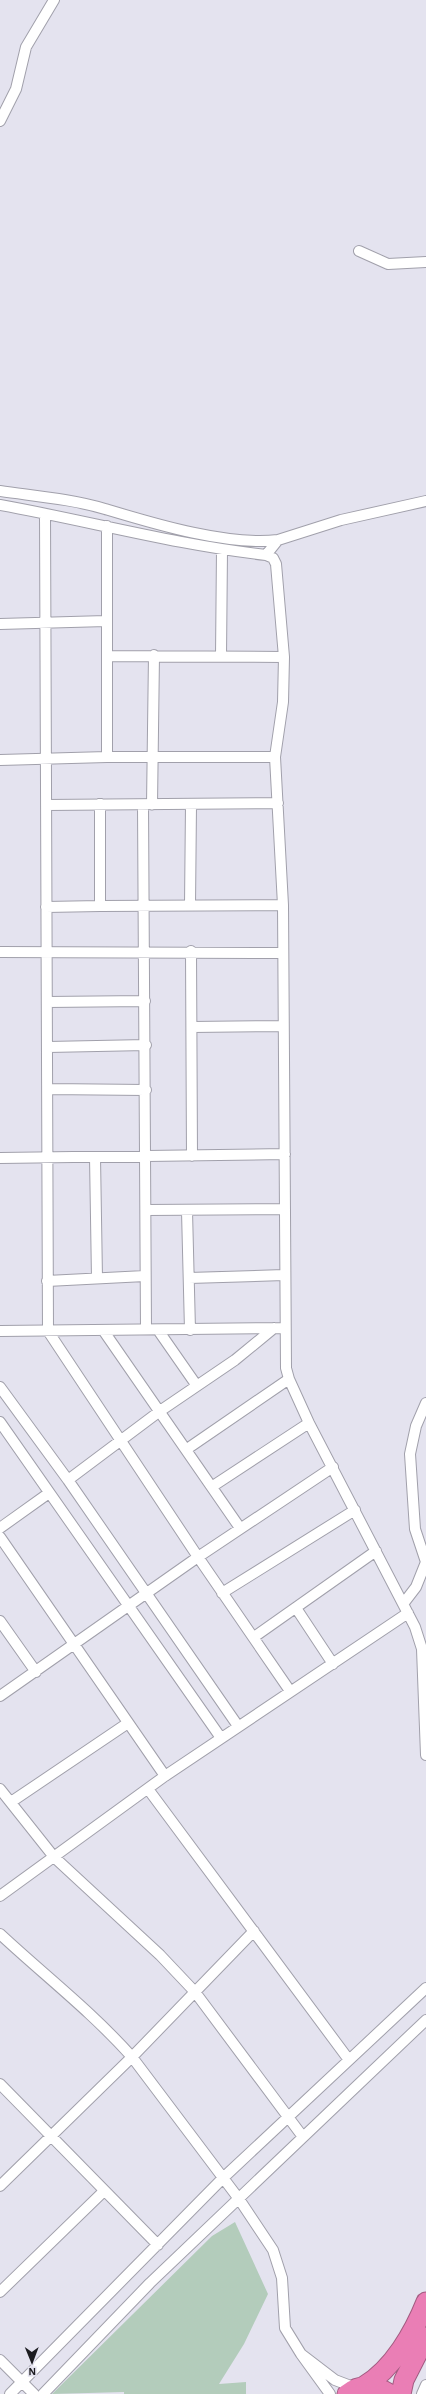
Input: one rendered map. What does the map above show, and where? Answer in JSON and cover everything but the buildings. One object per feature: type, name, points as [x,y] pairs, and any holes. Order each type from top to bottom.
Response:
[{"type":"highway","points":[[356,2390],[386,2370],[406,2340],[426,2302]]},
{"type":"highway","points":[[401,2394],[404,2380],[426,2337]]},
{"type":"highway","points":[[356,2390],[374,2387],[390,2394]]},
{"type":"street","points":[[0,121],[16,89],[28,44],[54,0]]},
{"type":"street","points":[[359,251],[388,264],[426,262]]},
{"type":"street","points":[[0,491],[104,509],[137,520],[244,541],[278,540],[341,520],[426,501]]},
{"type":"street","points":[[0,505],[222,550],[266,555],[273,558],[276,564],[284,657],[283,702],[275,757],[283,905],[282,953],[285,1154],[284,1275],[279,1328],[289,1379],[309,1423],[356,1510],[415,1627],[422,1649],[426,1755]]},
{"type":"street","points":[[45,514],[48,1331],[222,1593],[254,1637],[290,1691]]},
{"type":"street","points":[[107,526],[107,757]]},
{"type":"street","points":[[266,555],[278,540]]},
{"type":"street","points":[[221,656],[222,550]]},
{"type":"street","points":[[0,624],[106,621]]},
{"type":"street","points":[[107,656],[154,655],[284,657]]},
{"type":"street","points":[[146,1329],[145,905],[148,805],[152,758],[154,655]]},
{"type":"street","points":[[0,760],[46,760],[107,757],[275,757]]},
{"type":"street","points":[[46,805],[191,805],[278,803]]},
{"type":"street","points":[[100,804],[100,906]]},
{"type":"street","points":[[190,905],[191,805]]},
{"type":"street","points":[[46,906],[283,905]]},
{"type":"street","points":[[0,952],[191,951],[282,953]]},
{"type":"street","points":[[191,951],[192,1156]]},
{"type":"street","points":[[47,1002],[145,1001]]},
{"type":"street","points":[[192,1027],[283,1026]]},
{"type":"street","points":[[48,1048],[146,1045]]},
{"type":"street","points":[[48,1089],[146,1090]]},
{"type":"street","points":[[0,1158],[285,1154]]},
{"type":"street","points":[[95,1157],[97,1278]]},
{"type":"street","points":[[146,1210],[187,1211],[285,1209]]},
{"type":"street","points":[[187,1211],[190,1330]]},
{"type":"street","points":[[189,1278],[284,1275]]},
{"type":"street","points":[[47,1281],[145,1276]]},
{"type":"street","points":[[0,1331],[279,1328]]},
{"type":"street","points":[[68,1480],[122,1441],[160,1411],[279,1328]]},
{"type":"street","points":[[103,1330],[213,1486],[240,1528]]},
{"type":"street","points":[[158,1330],[197,1386]]},
{"type":"street","points":[[187,1449],[289,1379]]},
{"type":"street","points":[[0,1387],[68,1480],[238,1726]]},
{"type":"street","points":[[403,1604],[416,1587],[426,1562],[415,1529],[415,1501],[410,1454],[416,1426],[426,1403]]},
{"type":"street","points":[[0,1422],[130,1605],[221,1738]]},
{"type":"street","points":[[213,1486],[309,1423]]},
{"type":"street","points":[[0,1696],[75,1645],[240,1528],[333,1467]]},
{"type":"street","points":[[0,1528],[49,1492]]},
{"type":"street","points":[[222,1593],[356,1510]]},
{"type":"street","points":[[0,1537],[165,1776]]},
{"type":"street","points":[[254,1637],[376,1550]]},
{"type":"street","points":[[296,1608],[333,1664]]},
{"type":"street","points":[[0,1896],[165,1776],[408,1613]]},
{"type":"street","points":[[0,1621],[36,1672]]},
{"type":"street","points":[[11,1802],[128,1724]]},
{"type":"street","points":[[148,1788],[349,2060]]},
{"type":"street","points":[[0,1789],[54,1857],[160,1955],[195,1992],[303,2137]]},
{"type":"street","points":[[0,2186],[132,2057],[254,1931]]},
{"type":"street","points":[[0,1934],[99,2021],[132,2057],[239,2199],[273,2250],[279,2265],[282,2278],[285,2328],[301,2354],[330,2394]]},
{"type":"street","points":[[10,2394],[223,2178],[426,1988]]},
{"type":"street","points":[[43,2394],[150,2283],[426,2020]]},
{"type":"street","points":[[0,2084],[158,2245]]},
{"type":"street","points":[[0,2292],[104,2191]]},
{"type":"street","points":[[301,2354],[335,2380],[356,2390]]},
{"type":"street","points":[[0,2360],[34,2394]]},
{"type":"street","points":[[422,2394],[426,2385]]},
{"type":"green space","points":[[235,2222],[268,2294],[244,2344],[219,2384],[246,2382],[246,2394],[124,2394],[124,2392],[52,2394],[212,2236]]}]
